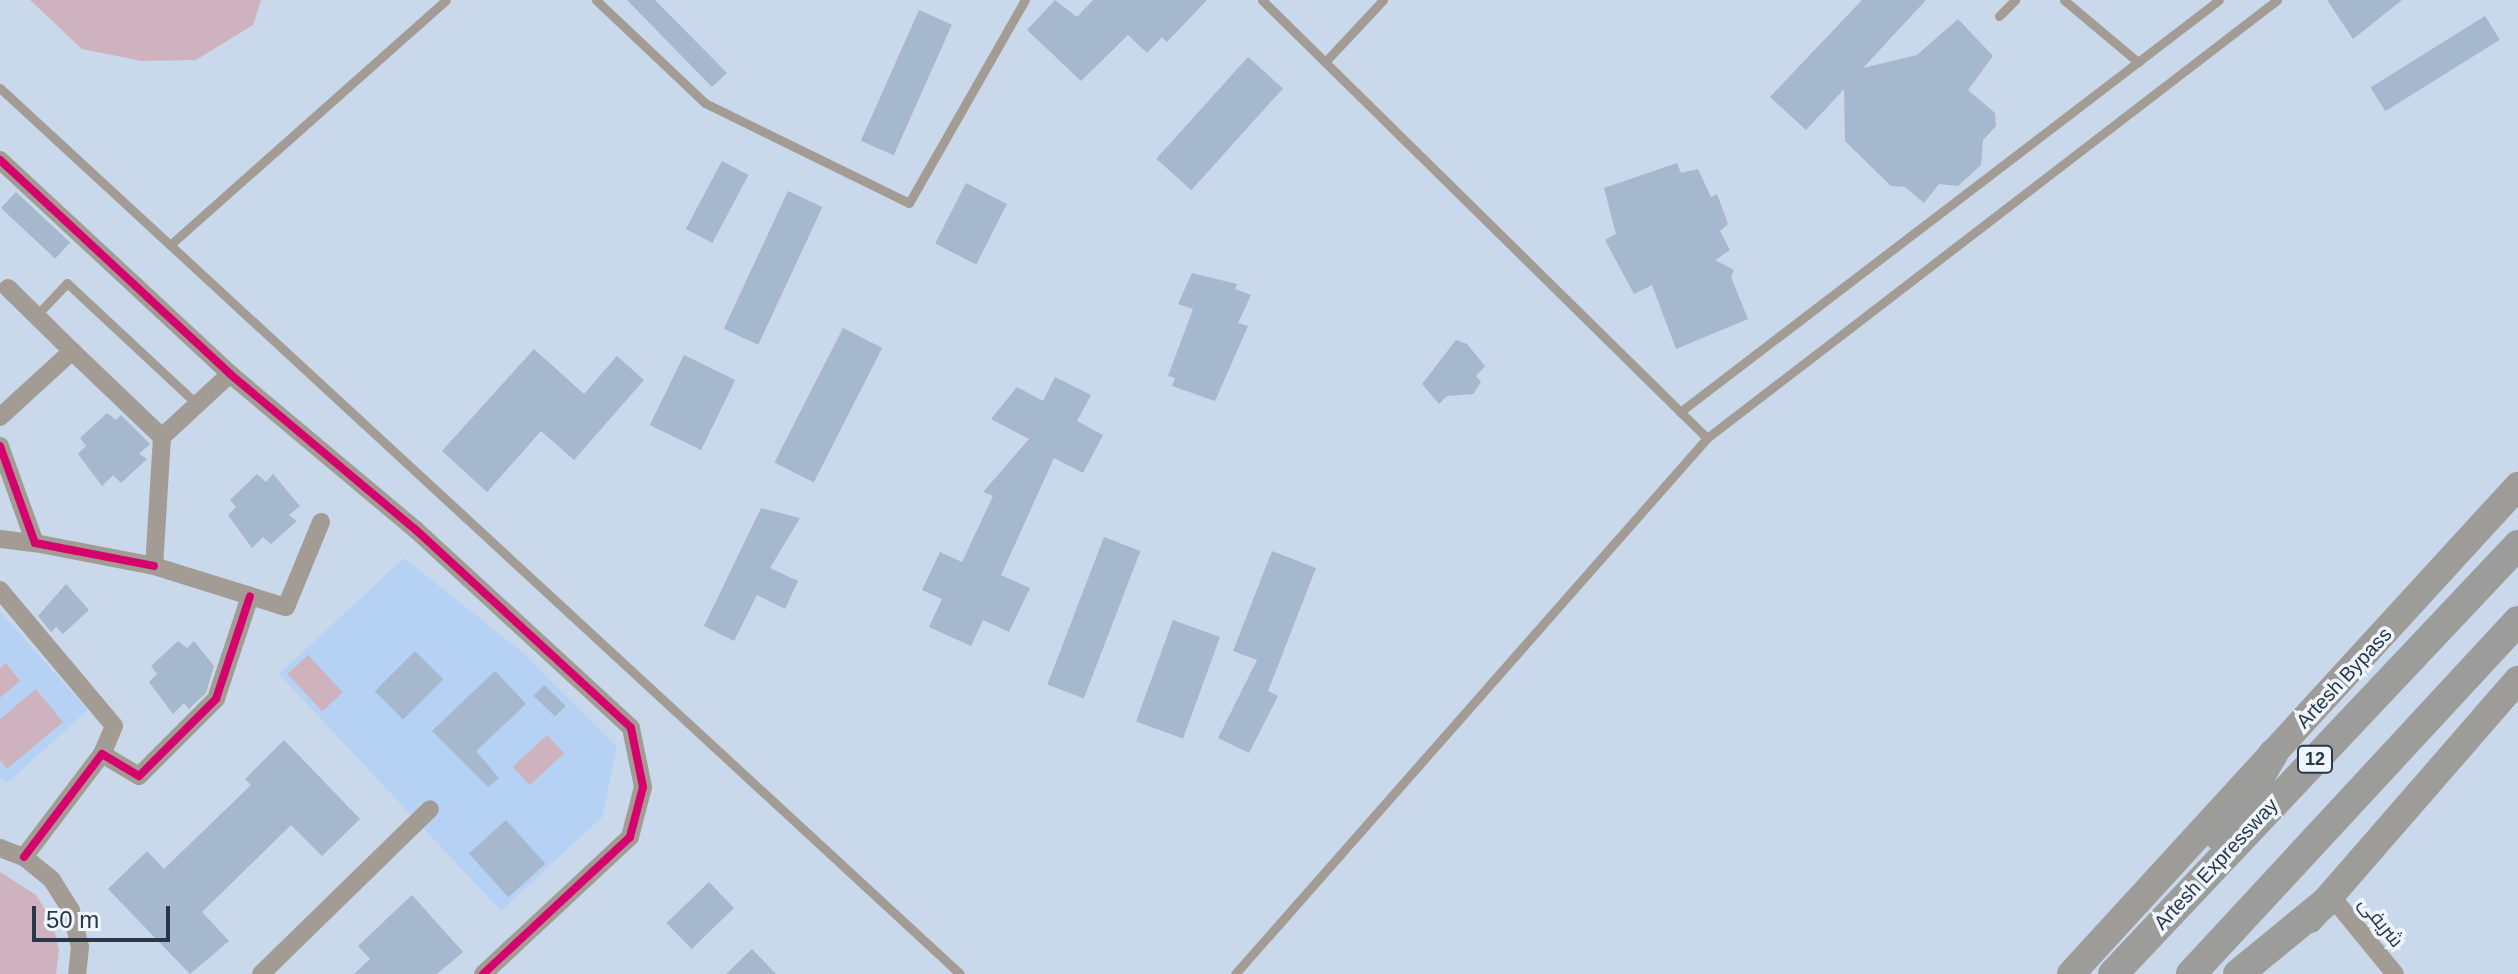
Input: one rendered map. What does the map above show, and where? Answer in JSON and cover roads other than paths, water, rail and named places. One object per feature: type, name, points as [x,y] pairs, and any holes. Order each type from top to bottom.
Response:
[{"type":"highway","name":"Artesh Expressway","points":[[2113,974],[2518,545]]},
{"type":"highway","points":[[2191,974],[2518,621]]},
{"type":"highway","points":[[2088,974],[2227,826],[2273,754]]},
{"type":"highway","points":[[2249,970],[2329,900]]},
{"type":"main road","name":"Artesh Bypass","points":[[2071,974],[2518,486]]},
{"type":"main road","points":[[2434,581],[2518,505]]},
{"type":"main road","points":[[2329,900],[2518,680]]},
{"type":"street","points":[[0,160],[230,374],[416,530],[631,728],[643,787],[630,837],[483,974]]},
{"type":"street","points":[[3,288],[162,437]]},
{"type":"street","points":[[0,417],[72,351]]},
{"type":"street","points":[[154,566],[162,437],[230,374]]},
{"type":"street","points":[[0,446],[35,543]]},
{"type":"street","points":[[0,539],[154,566],[286,607],[321,522]]},
{"type":"street","points":[[0,590],[114,726],[102,754],[24,857]]},
{"type":"street","points":[[102,754],[139,776],[216,699],[250,596]]},
{"type":"street","points":[[261,974],[430,809]]},
{"type":"street","points":[[0,848],[24,857],[52,880],[71,911],[80,947],[77,974]]},
{"type":"street","name":"شریفی","points":[[2329,900],[2395,974]]},
{"type":"lane","points":[[170,245],[446,0]]},
{"type":"lane","points":[[596,0],[705,103],[909,203],[1025,0]]},
{"type":"lane","points":[[1262,0],[1707,438]]},
{"type":"lane","points":[[1325,62],[1383,0]]},
{"type":"lane","points":[[1999,16],[2015,0]]},
{"type":"lane","points":[[2064,0],[2138,62]]},
{"type":"lane","points":[[1680,412],[2219,0]]},
{"type":"lane","points":[[1235,974],[1707,438],[2277,0]]},
{"type":"lane","points":[[0,88],[960,974]]},
{"type":"lane","points":[[36,316],[67,283],[198,405]]}]
